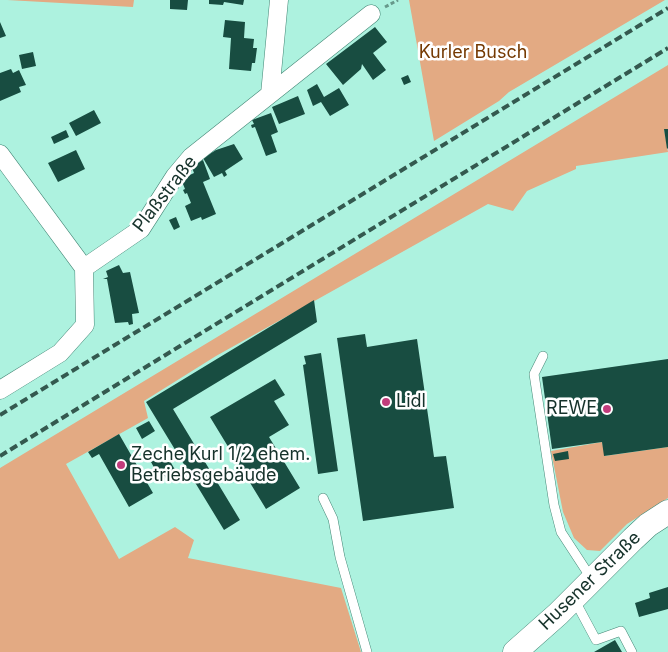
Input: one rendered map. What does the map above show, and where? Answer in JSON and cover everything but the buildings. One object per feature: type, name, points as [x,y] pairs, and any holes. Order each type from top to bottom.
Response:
[{"type":"street","points":[[270,94],[279,0]]},
{"type":"street","name":"Plaßstraße","points":[[84,268],[141,229],[175,176],[191,157],[371,14]]},
{"type":"street","points":[[0,154],[84,268],[85,325],[60,353],[0,390]]},
{"type":"street","name":"Husener Straße","points":[[515,652],[574,599],[648,525],[668,512]]},
{"type":"lane","points":[[544,356],[534,374],[554,505],[561,532],[592,580]]},
{"type":"lane","points":[[323,498],[333,518],[340,557],[367,652]]},
{"type":"lane","points":[[574,599],[596,640],[621,631],[632,652]]},
{"type":"green space","points":[[7,0],[134,0],[133,7]]},
{"type":"green space","name":"Kurler Busch","points":[[409,0],[665,0],[509,92],[499,101],[434,141]]},
{"type":"green space","points":[[668,65],[668,129],[664,129],[668,152],[576,166],[576,169],[527,191],[513,211],[488,204],[216,356],[144,401],[148,418],[66,464],[119,559],[175,527],[194,540],[188,558],[341,588],[361,652],[0,652],[0,468]]},
{"type":"green space","points":[[602,442],[605,456],[668,447],[668,498],[627,524],[600,551],[587,550],[574,538],[563,512],[551,451]]},
{"type":"railway","points":[[0,415],[668,8]]},
{"type":"railway","points":[[0,456],[668,48]]},
{"type":"place","name":"Lidl","points":[[386,402]]},
{"type":"place","name":"REWE","points":[[607,409]]},
{"type":"place","name":"Zeche Kurl 1/2 ehem. Betriebsgebäude","points":[[121,465]]}]
